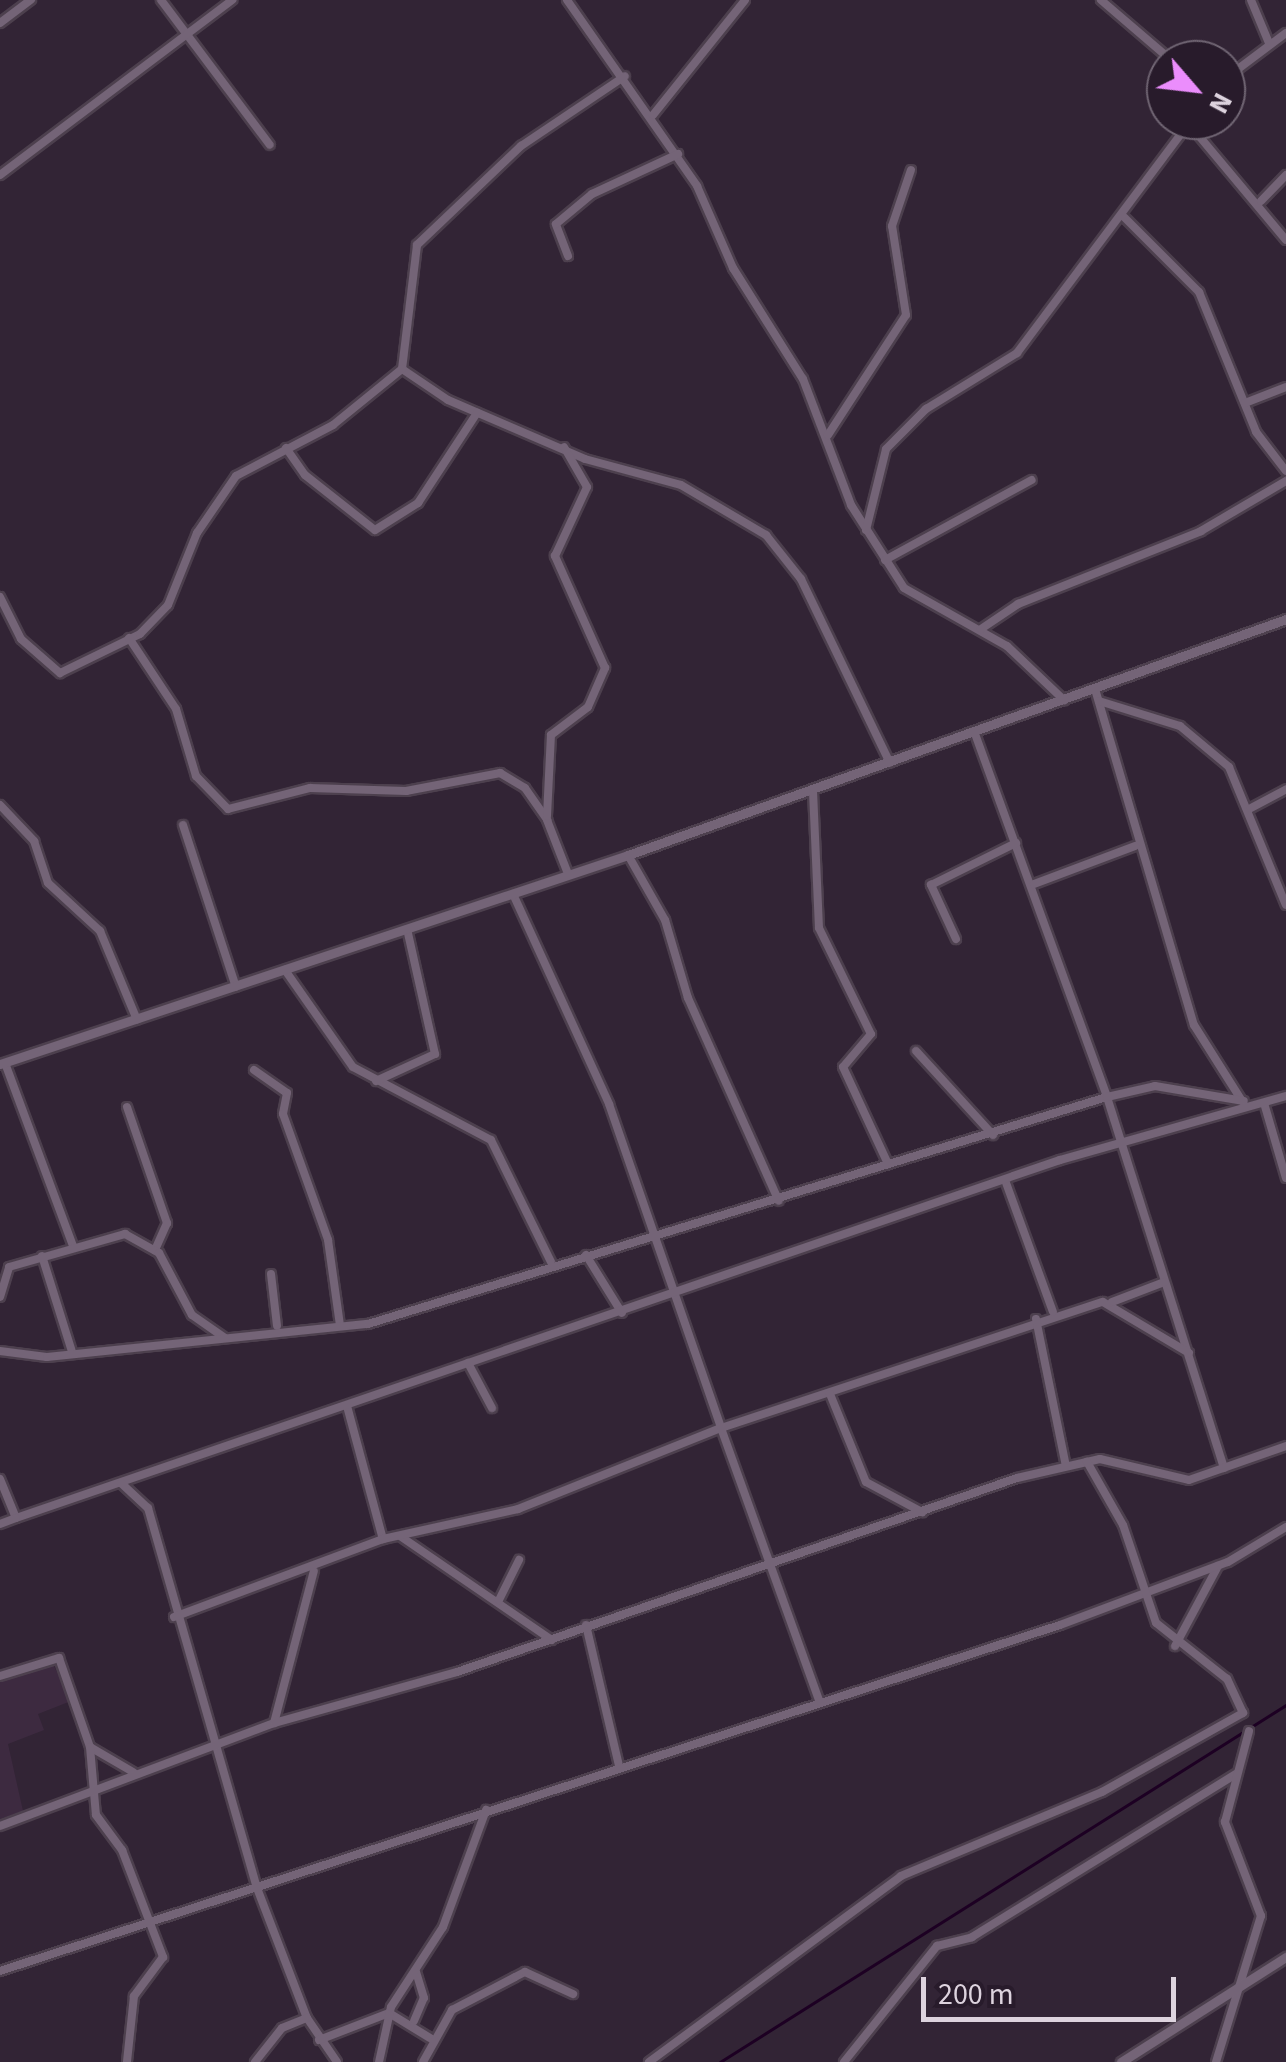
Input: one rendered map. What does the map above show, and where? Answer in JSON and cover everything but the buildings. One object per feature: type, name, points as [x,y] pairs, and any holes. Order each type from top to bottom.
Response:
[{"type":"street","points":[[0,23],[31,0]]},
{"type":"street","points":[[161,0],[270,144]]},
{"type":"street","points":[[0,174],[232,0]]},
{"type":"street","points":[[567,0],[654,115],[678,154],[828,435],[866,530],[885,560],[915,598],[981,630],[1064,700]]},
{"type":"street","points":[[654,115],[745,0]]},
{"type":"street","points":[[1100,0],[1147,40]]},
{"type":"street","points":[[1251,0],[1269,44]]},
{"type":"street","points":[[1246,62],[1286,34]]},
{"type":"street","points":[[0,597],[21,639],[52,671],[73,672],[130,638],[168,605],[217,498],[286,448],[332,425],[402,368],[418,245],[521,146],[625,76]]},
{"type":"street","points":[[866,530],[886,449],[926,409],[1017,353],[1125,218],[1178,140]]},
{"type":"street","points":[[1206,140],[1262,201],[1286,240]]},
{"type":"street","points":[[568,256],[556,224],[592,194],[678,154]]},
{"type":"street","points":[[828,435],[906,315],[892,226],[911,170]]},
{"type":"street","points":[[1262,201],[1286,175]]},
{"type":"street","points":[[1125,218],[1199,292],[1245,403],[1286,471]]},
{"type":"street","points":[[402,368],[477,413],[564,447],[665,478],[766,536],[801,579],[890,762]]},
{"type":"street","points":[[1245,403],[1286,387]]},
{"type":"street","points":[[286,448],[304,475],[375,530],[418,503],[477,413]]},
{"type":"street","points":[[548,820],[551,736],[588,707],[604,668],[555,556],[587,487],[564,447]]},
{"type":"street","points":[[885,560],[1032,480]]},
{"type":"street","points":[[981,630],[1032,597],[1201,531],[1286,481]]},
{"type":"street","points":[[73,1246],[2,1063],[628,855],[1286,619]]},
{"type":"street","points":[[130,638],[176,708],[196,776],[228,810],[310,788],[406,791],[500,774],[526,788],[548,820],[568,874]]},
{"type":"street","points":[[1094,690],[1136,846],[1194,1025],[1245,1102]]},
{"type":"street","points":[[1098,701],[1180,726],[1229,767],[1251,808],[1286,905]]},
{"type":"street","points":[[974,731],[1034,884],[1107,1098],[1115,1144],[1189,1353],[1224,1468]]},
{"type":"street","points":[[1251,808],[1286,789]]},
{"type":"street","points":[[813,791],[818,928],[870,1034],[842,1067],[888,1164]]},
{"type":"street","points":[[0,804],[34,841],[48,883],[100,931],[136,1020]]},
{"type":"street","points":[[183,826],[236,986]]},
{"type":"street","points":[[956,939],[931,885],[1016,843]]},
{"type":"street","points":[[1034,884],[1136,846]]},
{"type":"street","points":[[628,855],[665,920],[688,998],[778,1201]]},
{"type":"street","points":[[513,894],[576,1022],[657,1236],[674,1296],[819,1700]]},
{"type":"street","points":[[376,1081],[435,1054],[407,930]]},
{"type":"street","points":[[285,970],[353,1068],[487,1135],[551,1262]]},
{"type":"street","points":[[916,1051],[993,1135]]},
{"type":"street","points":[[254,1070],[287,1093],[283,1114],[328,1240],[340,1325]]},
{"type":"street","points":[[0,1351],[72,1352],[225,1338],[278,1326],[340,1325],[390,1318],[551,1262],[778,1201],[888,1164],[1155,1086],[1245,1102],[1286,1096]]},
{"type":"street","points":[[0,1524],[1005,1180],[1245,1102]]},
{"type":"street","points":[[1264,1102],[1286,1178]]},
{"type":"street","points":[[126,1108],[167,1223],[155,1250]]},
{"type":"street","points":[[1005,1180],[1053,1312]]},
{"type":"street","points":[[0,1297],[6,1270],[73,1246],[125,1234],[155,1250],[192,1315],[225,1338]]},
{"type":"street","points":[[586,1254],[622,1313]]},
{"type":"street","points":[[42,1256],[72,1352]]},
{"type":"street","points":[[271,1274],[278,1326]]},
{"type":"street","points":[[174,1617],[314,1571],[384,1539],[518,1509],[721,1428],[830,1394],[1053,1312],[1112,1302],[1164,1282]]},
{"type":"street","points":[[1112,1302],[1189,1353]]},
{"type":"street","points":[[1036,1319],[1066,1466]]},
{"type":"street","points":[[468,1364],[492,1408]]},
{"type":"street","points":[[830,1394],[866,1482],[922,1512]]},
{"type":"street","points":[[348,1406],[384,1539]]},
{"type":"street","points":[[0,1826],[98,1790],[133,1772],[216,1751],[274,1723],[552,1640],[768,1561],[1066,1466],[1120,1461],[1183,1480],[1286,1446]]},
{"type":"street","points":[[649,2062],[900,1876],[1102,1792],[1242,1713],[1227,1680],[1175,1646],[1143,1593],[1116,1511],[1087,1462]]},
{"type":"street","points":[[0,1479],[16,1518]]},
{"type":"street","points":[[121,1483],[148,1508],[174,1617],[257,1888],[306,2018],[337,2062]]},
{"type":"street","points":[[0,1972],[1143,1593],[1218,1566],[1286,1526]]},
{"type":"street","points":[[399,1536],[499,1600],[552,1640]]},
{"type":"street","points":[[499,1600],[519,1560]]},
{"type":"street","points":[[1175,1646],[1218,1566]]},
{"type":"street","points":[[274,1723],[314,1571]]},
{"type":"street","points":[[586,1625],[619,1766]]},
{"type":"street","points":[[0,1676],[59,1658],[90,1747],[98,1790],[96,1815],[122,1850],[164,1958],[134,1996],[127,2062]]},
{"type":"street","points":[[1216,2062],[1232,1995],[1262,1910],[1228,1842],[1236,1774],[1249,1731]]},
{"type":"street","points":[[90,1747],[133,1772]]},
{"type":"street","points":[[844,2062],[937,1946],[972,1937],[1236,1774]]},
{"type":"street","points":[[379,2062],[389,2013],[449,1914],[486,1810]]},
{"type":"street","points":[[1121,2062],[1286,1958]]},
{"type":"street","points":[[414,2021],[424,1998],[416,1972]]},
{"type":"street","points":[[422,2062],[430,2038],[452,2010],[526,1972],[573,1994]]},
{"type":"street","points":[[320,2040],[389,2013],[414,2021],[430,2038]]},
{"type":"street","points":[[256,2062],[282,2028],[306,2018]]},
{"type":"shaded area","points":[[52,1662],[71,1701],[38,1714],[44,1730],[8,1744],[23,1811],[0,1819],[0,1679]]},
{"type":"waterway","points":[[720,2062],[1286,1705]]}]
